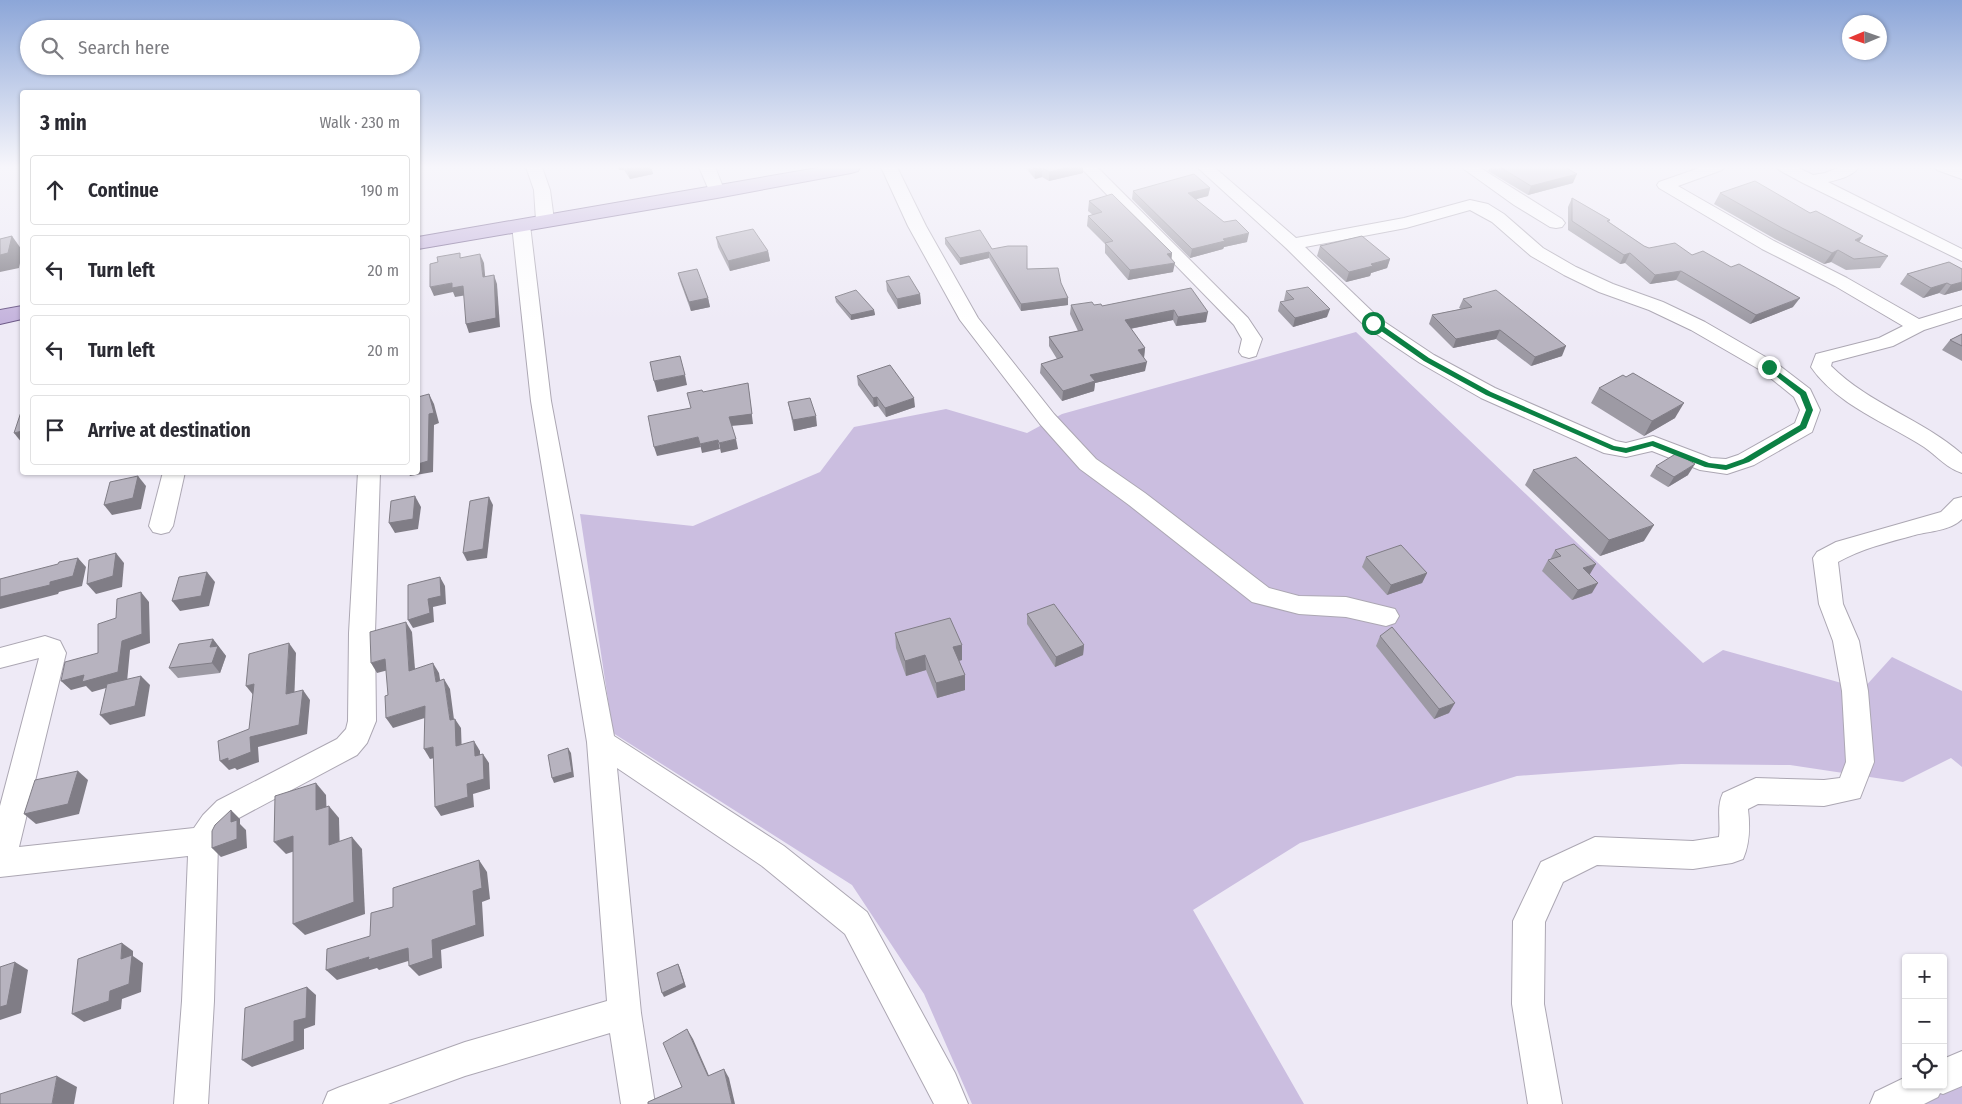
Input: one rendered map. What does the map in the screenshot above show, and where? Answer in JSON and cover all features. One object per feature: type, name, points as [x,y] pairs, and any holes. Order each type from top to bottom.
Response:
[{"type":"main road","points":[[420,243],[554,219]]},
{"type":"main road","points":[[0,317],[20,313]]},
{"type":"street","points":[[534,219],[541,401],[601,742],[624,1014],[638,1104]]},
{"type":"street","points":[[913,219],[970,320],[1047,419],[1088,464],[1145,505],[1261,596],[1299,605],[1346,607],[1386,616]]},
{"type":"street","points":[[1139,219],[1241,322],[1252,339],[1249,352]]},
{"type":"street","points":[[1263,219],[1373,323],[1427,359],[1488,393],[1612,448],[1626,450],[1653,443],[1708,465],[1726,467],[1746,460],[1804,426],[1810,410],[1803,394],[1769,367],[1698,326],[1656,306],[1606,288],[1570,271],[1537,252],[1499,219]]},
{"type":"street","points":[[1292,244],[1422,219]]},
{"type":"street","points":[[1549,219],[1556,223]]},
{"type":"street","points":[[1723,219],[1768,245],[1841,282],[1917,326]]},
{"type":"street","points":[[1887,219],[1962,256]]},
{"type":"street","points":[[1962,312],[1917,326],[1886,342],[1823,358],[1821,366],[1840,385],[1920,434],[1962,466]]},
{"type":"street","points":[[162,526],[164,507],[172,488],[174,475]]},
{"type":"street","points":[[191,1104],[198,1001],[203,841],[213,824],[227,810],[347,747],[357,735],[362,721],[362,633],[369,475]]},
{"type":"street","points":[[1544,1104],[1528,1004],[1529,922],[1552,872],[1595,850],[1693,855],[1732,849],[1735,825],[1733,802],[1756,791],[1824,793],[1850,789],[1860,762],[1855,691],[1846,641],[1831,604],[1825,558],[1844,548],[1913,527],[1948,519],[1962,506]]},
{"type":"street","points":[[0,658],[45,646],[51,648],[53,653],[0,863],[203,841]]},
{"type":"street","points":[[601,742],[773,856],[856,923],[943,1085],[950,1104]]},
{"type":"street","points":[[340,1104],[465,1059],[624,1014]]},
{"type":"street","points":[[1947,1075],[1962,1068]]},
{"type":"street","points":[[1887,1104],[1918,1089]]},
{"type":"shaded area","points":[[1356,332],[1703,663],[1723,650],[1863,689],[1892,657],[1962,691],[1962,767],[1951,758],[1903,782],[1790,765],[1681,764],[1517,776],[1300,843],[1193,910],[1304,1104],[972,1104],[924,994],[852,885],[613,733],[580,514],[693,526],[820,472],[854,427],[946,409],[1027,433],[1062,414]]},
{"type":"shaded area","points":[[1962,1081],[1962,1104],[1916,1104],[1947,1089]]},
{"type":"building","points":[[1091,219],[1137,219],[1172,253],[1167,254],[1175,263],[1130,270],[1105,243],[1113,241]]},
{"type":"building","points":[[1161,219],[1220,219],[1224,222],[1236,220],[1249,233],[1223,239],[1225,241],[1192,249]]},
{"type":"building","points":[[1572,219],[1607,219],[1610,220],[1607,221],[1644,246],[1649,248],[1675,243],[1692,255],[1703,251],[1731,267],[1739,264],[1800,298],[1756,315],[1681,271],[1655,275],[1630,253],[1624,255],[1572,221]]},
{"type":"building","points":[[1765,219],[1830,219],[1863,236],[1855,240],[1888,256],[1854,259],[1838,250],[1832,253]]},
{"type":"building","points":[[753,229],[768,251],[728,261],[716,237]]},
{"type":"building","points":[[980,230],[992,249],[1008,246],[1027,246],[1027,269],[1058,268],[1061,283],[1068,298],[1021,304],[989,252],[960,258],[945,238]]},
{"type":"building","points":[[12,236],[8,253],[0,255],[0,239]]},
{"type":"building","points":[[1362,236],[1390,259],[1371,264],[1373,266],[1349,272],[1320,246]]},
{"type":"building","points":[[460,253],[460,258],[480,254],[483,277],[494,275],[496,318],[466,324],[463,286],[452,288],[452,283],[430,287],[430,264],[438,262],[437,257]]},
{"type":"building","points":[[1949,262],[1962,269],[1962,282],[1951,285],[1947,283],[1931,288],[1907,274]]},
{"type":"building","points":[[697,269],[708,298],[689,302],[678,273]]},
{"type":"building","points":[[909,276],[920,294],[897,299],[886,281]]},
{"type":"building","points":[[1308,287],[1330,309],[1295,318],[1280,302],[1294,299],[1286,291]]},
{"type":"building","points":[[1191,288],[1208,312],[1178,317],[1174,310],[1125,320],[1145,348],[1138,350],[1147,362],[1090,375],[1095,381],[1063,391],[1041,364],[1063,357],[1049,337],[1083,330],[1071,305],[1092,302],[1094,305],[1101,304],[1102,306]]},
{"type":"building","points":[[856,290],[874,310],[851,315],[835,297]]},
{"type":"building","points":[[1496,290],[1566,346],[1535,357],[1500,330],[1456,339],[1432,315],[1472,307],[1463,299]]},
{"type":"building","points":[[1962,334],[1962,346],[1950,340]]},
{"type":"building","points":[[680,356],[685,375],[654,381],[650,362]]},
{"type":"building","points":[[890,365],[914,398],[885,408],[877,397],[873,398],[857,376]]},
{"type":"building","points":[[1633,373],[1684,403],[1652,421],[1599,388],[1623,375],[1626,377]]},
{"type":"building","points":[[748,383],[752,414],[729,417],[736,439],[719,443],[718,440],[700,444],[698,437],[654,447],[648,416],[691,408],[687,393],[702,390],[703,392]]},
{"type":"building","points":[[429,394],[434,413],[429,414],[428,461],[420,463],[420,396]]},
{"type":"building","points":[[810,398],[816,416],[793,420],[788,402]]},
{"type":"building","points":[[20,415],[20,432],[14,433]]},
{"type":"building","points":[[1677,453],[1695,464],[1674,477],[1656,466]]},
{"type":"building","points":[[1576,457],[1654,525],[1609,540],[1533,470]]},
{"type":"building","points":[[138,476],[133,498],[104,505],[110,482]]},
{"type":"building","points":[[415,496],[413,519],[389,523],[391,501]]},
{"type":"building","points":[[489,497],[483,549],[463,553],[470,501]]},
{"type":"building","points":[[1574,544],[1596,564],[1583,568],[1598,583],[1578,590],[1548,560],[1561,556],[1555,550]]},
{"type":"building","points":[[1401,545],[1427,573],[1391,585],[1366,557]]},
{"type":"building","points":[[116,553],[113,576],[87,584],[89,560]]},
{"type":"building","points":[[78,558],[73,576],[50,582],[50,585],[0,597],[0,579]]},
{"type":"building","points":[[207,572],[201,596],[172,601],[179,577]]},
{"type":"building","points":[[440,577],[441,596],[428,599],[430,613],[408,620],[408,585]]},
{"type":"building","points":[[141,592],[142,634],[122,641],[118,672],[82,682],[84,675],[61,681],[65,662],[98,653],[98,624],[116,618],[117,599]]},
{"type":"building","points":[[1054,604],[1084,645],[1056,657],[1027,614]]},
{"type":"building","points":[[950,618],[962,645],[953,647],[965,675],[936,683],[925,655],[905,661],[895,633]]},
{"type":"building","points":[[406,622],[409,671],[433,663],[436,682],[444,679],[450,720],[455,719],[456,746],[474,741],[475,756],[483,754],[484,779],[467,784],[468,797],[435,807],[433,747],[424,749],[425,706],[386,718],[385,696],[388,695],[385,659],[371,663],[370,632]]},
{"type":"building","points":[[1392,627],[1455,703],[1439,709],[1380,636]]},
{"type":"building","points":[[213,639],[210,647],[218,646],[212,663],[169,668],[179,644]]},
{"type":"building","points":[[289,643],[286,694],[303,690],[299,725],[250,737],[251,752],[228,761],[228,758],[220,761],[218,741],[249,729],[254,684],[246,686],[249,654]]},
{"type":"building","points":[[141,676],[135,706],[100,715],[107,684]]},
{"type":"building","points":[[568,748],[572,772],[552,778],[548,755]]},
{"type":"building","points":[[78,771],[68,804],[24,814],[35,780]]},
{"type":"building","points":[[316,783],[316,810],[329,806],[329,845],[352,837],[354,902],[293,924],[293,836],[274,842],[275,796]]},
{"type":"building","points":[[231,810],[231,822],[237,820],[237,839],[212,848],[212,831],[215,825]]},
{"type":"building","points":[[479,860],[482,888],[473,891],[476,925],[432,940],[433,958],[409,966],[408,948],[326,970],[327,949],[370,936],[371,913],[393,907],[393,888]]},
{"type":"building","points":[[122,943],[121,959],[132,955],[129,984],[110,991],[109,1001],[72,1014],[78,959]]},
{"type":"building","points":[[15,962],[7,1005],[0,1007],[0,967]]},
{"type":"building","points":[[678,964],[684,983],[662,993],[657,973]]},
{"type":"building","points":[[307,987],[306,1018],[294,1021],[294,1041],[242,1060],[245,1008]]},
{"type":"building","points":[[687,1029],[708,1076],[724,1069],[732,1104],[648,1104],[648,1102],[682,1087],[663,1043]]},
{"type":"building","points":[[57,1076],[52,1104],[0,1104],[0,1094]]},
{"type":"route","points":[[1373,323],[1427,359],[1488,393],[1612,448],[1626,450],[1653,443],[1708,465],[1726,467],[1746,460],[1804,426],[1810,410],[1803,394],[1769,367]]}]
